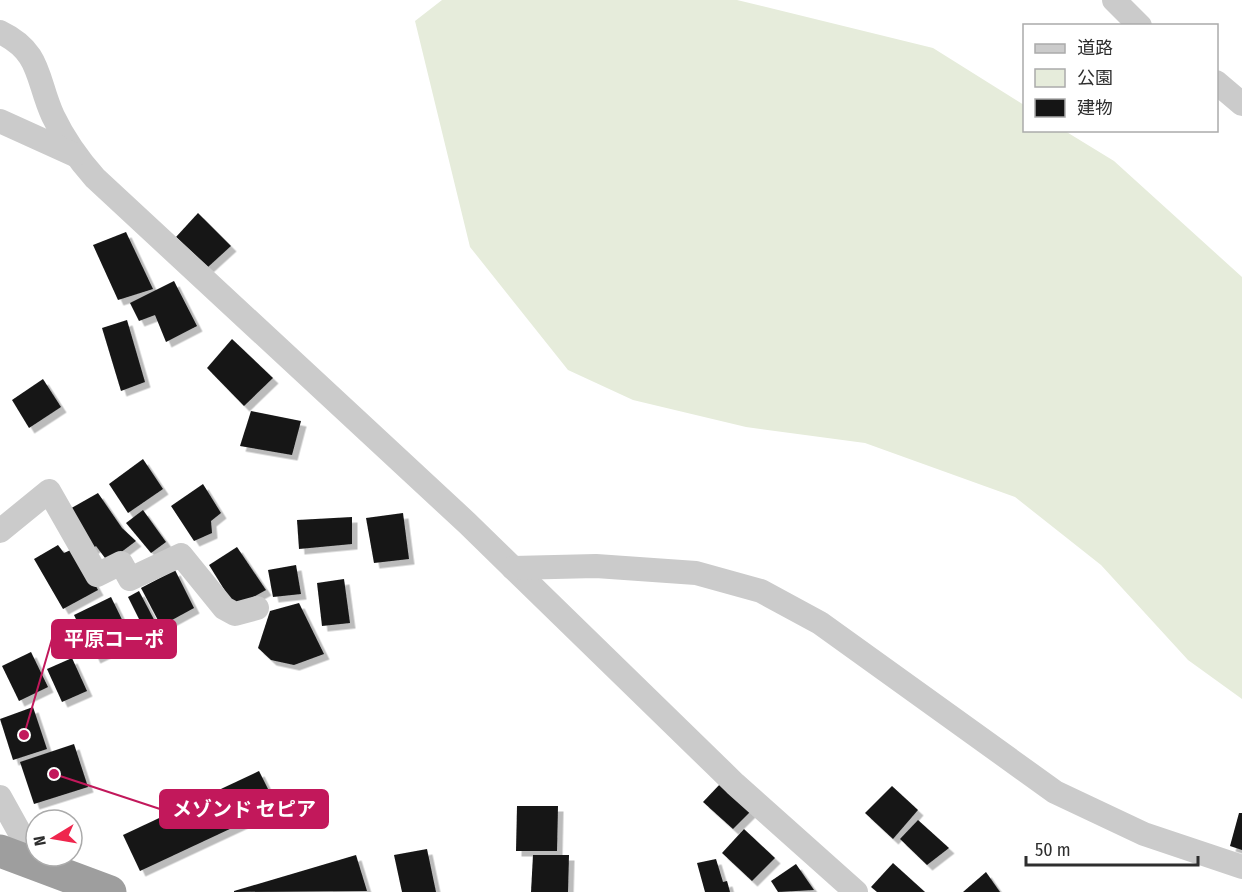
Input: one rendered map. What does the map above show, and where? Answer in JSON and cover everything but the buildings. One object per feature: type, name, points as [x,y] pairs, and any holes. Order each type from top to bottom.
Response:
[{"type":"highway","points":[[10,854],[110,892]]},
{"type":"street","points":[[1114,0],[1138,24]]},
{"type":"street","points":[[0,32],[18,40],[34,61],[52,115],[75,154],[95,178],[189,267],[249,318],[513,568],[735,784],[856,892]]},
{"type":"street","points":[[1218,84],[1242,104]]},
{"type":"street","points":[[0,121],[75,154]]},
{"type":"street","points":[[0,531],[49,491],[97,575],[121,563],[130,579],[181,555],[224,608],[235,614],[257,608]]},
{"type":"street","points":[[513,568],[596,566],[696,573],[761,591],[820,623],[1055,792],[1144,834],[1242,867]]},
{"type":"street","points":[[0,797],[25,842],[10,854]]},
{"type":"green space","points":[[442,0],[737,0],[933,48],[1023,104],[1023,132],[1067,132],[1114,161],[1242,277],[1242,699],[1188,660],[1101,565],[1015,497],[865,443],[746,427],[633,400],[568,370],[470,247],[415,21]]},
{"type":"place","name":"平原コーポ","points":[[24,735]]},
{"type":"place","name":"メゾンド セピア","points":[[54,774]]}]
